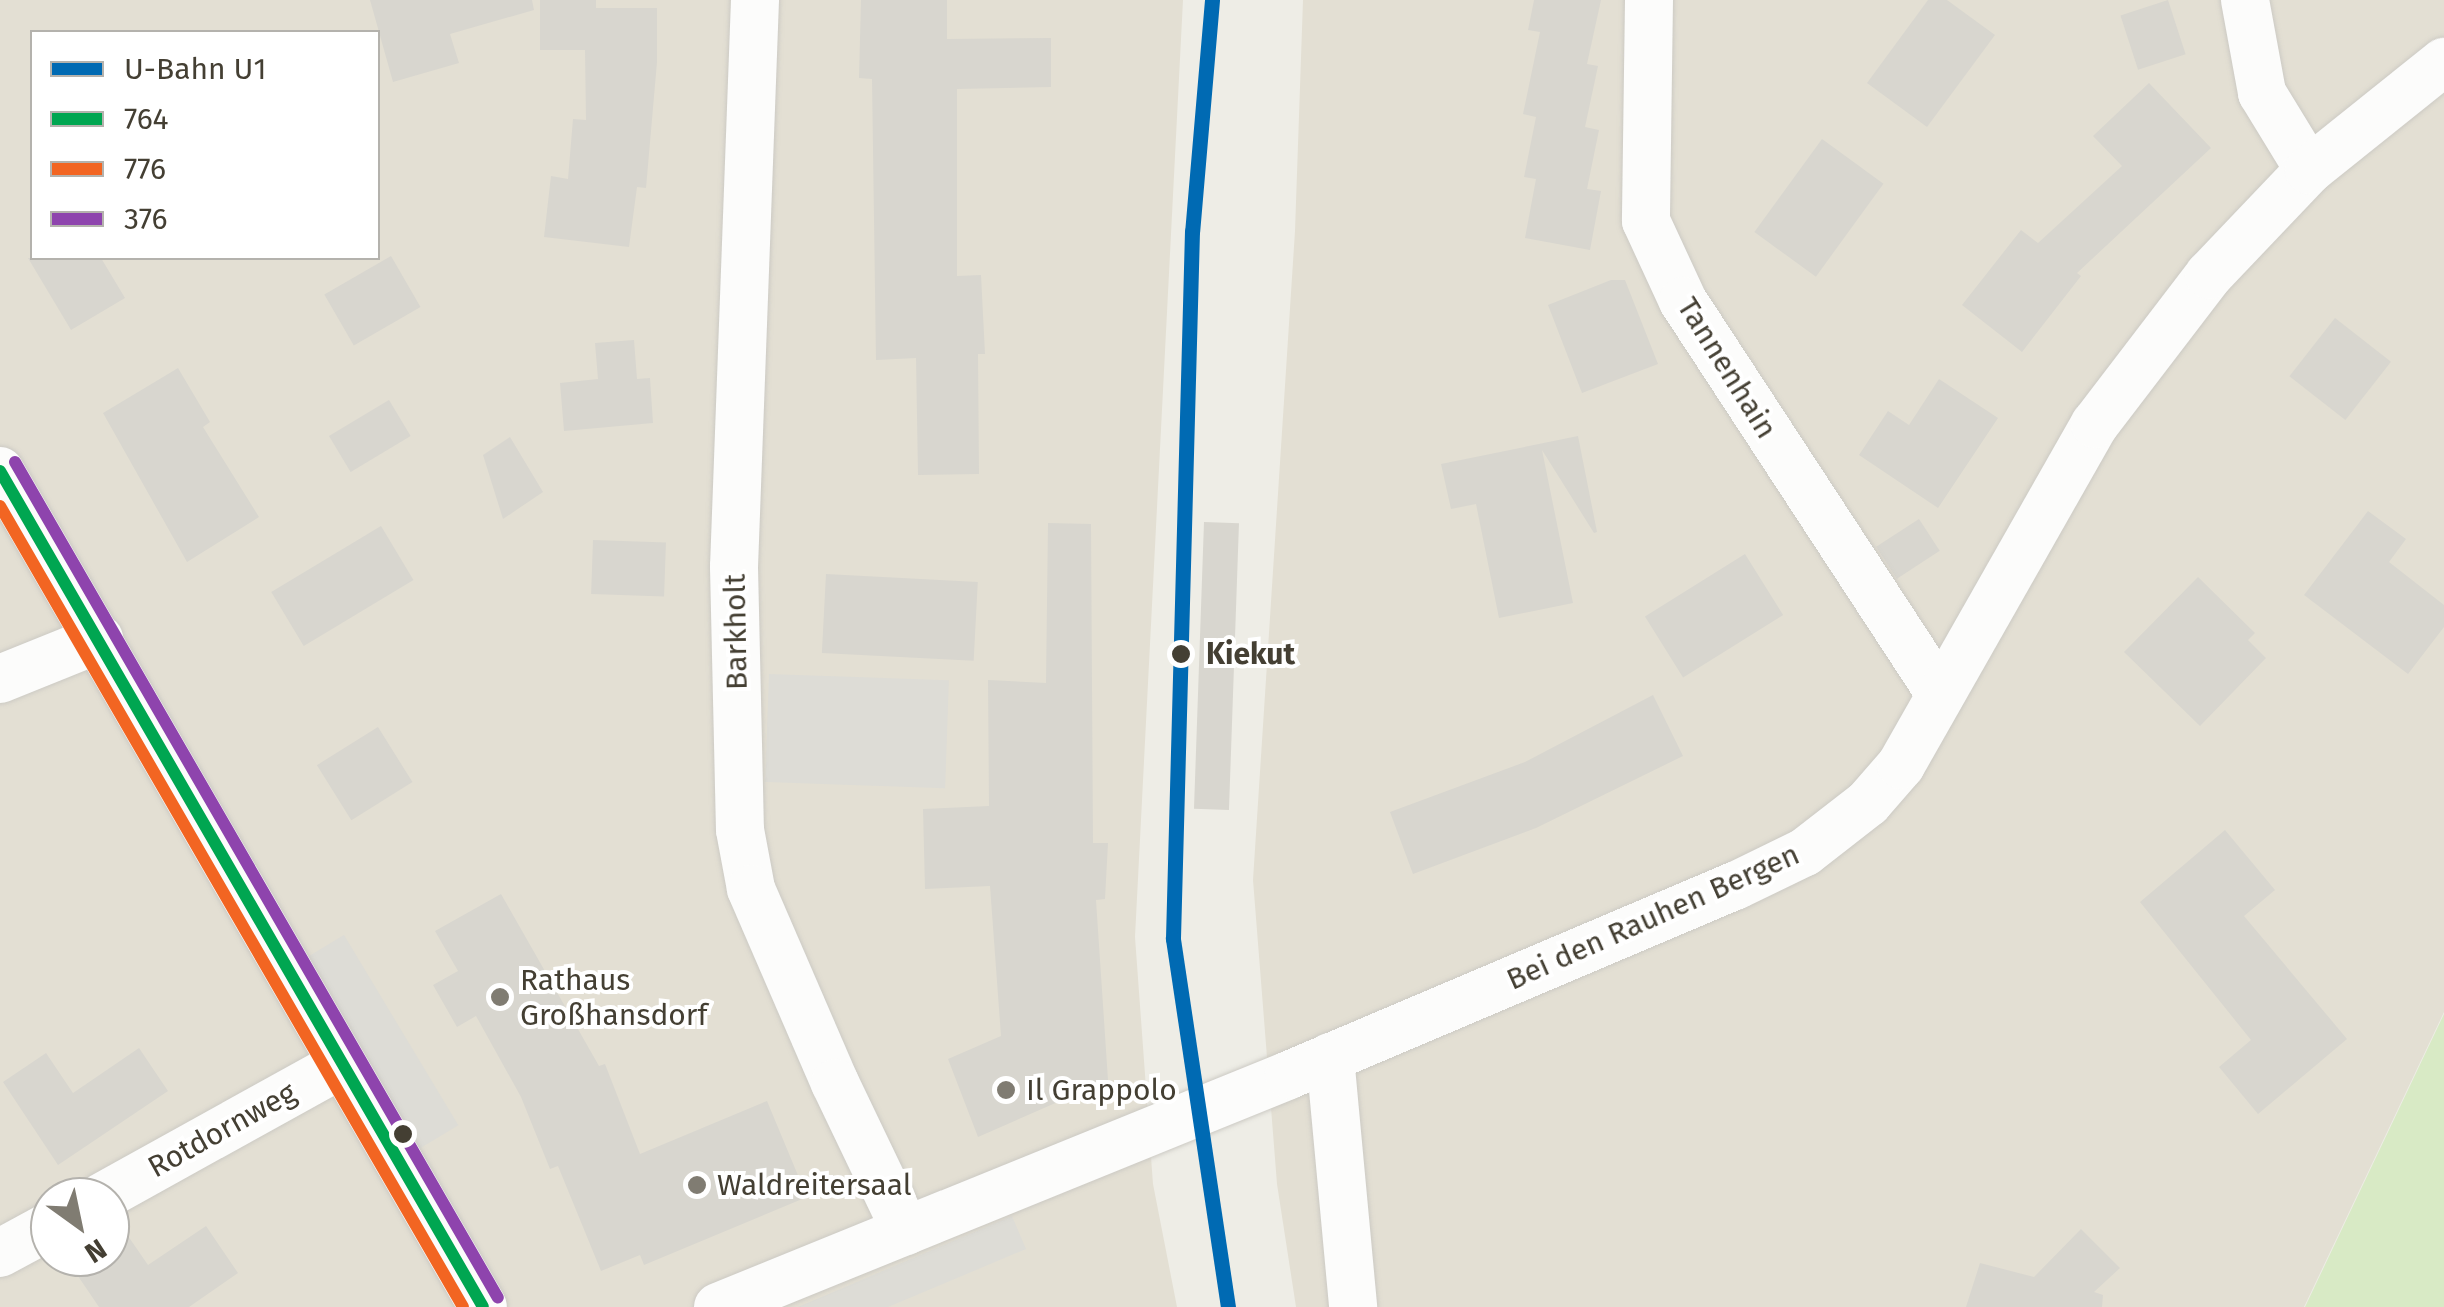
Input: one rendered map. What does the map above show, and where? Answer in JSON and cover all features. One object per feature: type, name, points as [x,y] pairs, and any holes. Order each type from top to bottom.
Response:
[{"type":"street","name":"Barkholt","points":[[754,0],[734,567],[740,830],[752,889],[835,1083],[906,1230]]},
{"type":"street","name":"Tannenhain","points":[[1649,0],[1646,221],[1683,301],[1940,694]]},
{"type":"street","points":[[2245,0],[2262,94],[2309,170]]},
{"type":"street","name":"Bei den Rauhen Bergen","points":[[718,1307],[1310,1066],[1735,886],[1805,852],[1868,803],[1901,765],[2094,424],[2210,275],[2309,170],[2444,62]]},
{"type":"street","points":[[0,470],[483,1307]]},
{"type":"street","points":[[0,679],[99,640]]},
{"type":"street","name":"Rotdornweg","points":[[130,1181],[342,1064]]},
{"type":"street","points":[[1310,1066],[1353,1307]]},
{"type":"street","points":[[0,1254],[30,1237]]},
{"type":"shaded area","points":[[0,0],[1183,0],[1135,937],[1153,1184],[1177,1307],[0,1307]]},
{"type":"shaded area","points":[[1303,0],[2444,0],[2444,1012],[2304,1307],[1296,1307],[1277,1184],[1253,880],[1295,231]]},
{"type":"shaded area","points":[[769,674],[949,680],[945,788],[765,782]]},
{"type":"shaded area","points":[[344,935],[458,1125],[418,1149],[304,959]]},
{"type":"shaded area","name":"Waldreitersaal","points":[[1012,1216],[1026,1249],[888,1307],[798,1307]]},
{"type":"green space","points":[[2444,1014],[2444,1307],[2305,1307]]},
{"type":"building","points":[[370,0],[532,0],[534,10],[450,34],[459,63],[393,82]]},
{"type":"building","points":[[540,0],[596,0],[596,8],[657,8],[657,62],[646,188],[637,187],[629,247],[544,237],[551,176],[568,179],[573,119],[586,120],[585,50],[540,50]]},
{"type":"building","points":[[861,0],[947,0],[947,39],[1051,38],[1051,87],[957,89],[957,276],[981,275],[985,354],[978,354],[979,474],[918,475],[916,358],[876,360],[872,79],[859,78]]},
{"type":"building","points":[[1534,0],[1601,0],[1587,64],[1598,66],[1585,127],[1599,130],[1587,189],[1601,191],[1590,250],[1525,238],[1536,179],[1524,177],[1536,117],[1523,114],[1540,32],[1528,30]]},
{"type":"building","points":[[1928,0],[1947,0],[1995,35],[1927,127],[1867,83]]},
{"type":"building","points":[[2168,0],[2186,54],[2138,70],[2120,15]]},
{"type":"building","points":[[2149,83],[2211,148],[2077,273],[2081,276],[2022,352],[1962,305],[2021,230],[2038,243],[2122,166],[2093,136]]},
{"type":"building","points":[[1822,139],[1883,184],[1816,277],[1754,232]]},
{"type":"building","points":[[391,256],[420,307],[354,346],[324,294]]},
{"type":"building","points":[[28,258],[102,260],[125,298],[71,330]]},
{"type":"building","points":[[1611,280],[1625,280],[1658,364],[1582,393],[1548,305]]},
{"type":"building","points":[[2335,318],[2391,362],[2345,420],[2289,376]]},
{"type":"building","points":[[634,340],[637,379],[650,378],[653,423],[564,431],[560,383],[598,379],[595,343]]},
{"type":"building","points":[[178,368],[210,422],[203,427],[259,517],[187,562],[103,413]]},
{"type":"building","points":[[1939,379],[1998,418],[1938,508],[1859,455],[1888,411],[1909,425]]},
{"type":"building","points":[[389,400],[411,436],[351,472],[329,436]]},
{"type":"building","points":[[1578,436],[1597,532],[1594,533],[1542,450],[1573,603],[1499,618],[1476,504],[1451,509],[1441,464]]},
{"type":"building","points":[[510,437],[543,492],[503,519],[483,455]]},
{"type":"building","points":[[2368,511],[2406,539],[2389,562],[2444,605],[2444,627],[2408,674],[2304,595]]},
{"type":"building","points":[[1919,519],[1940,551],[1897,579],[1876,547]]},
{"type":"building","points":[[1204,522],[1239,523],[1229,810],[1194,809]]},
{"type":"building","points":[[1048,523],[1091,524],[1093,843],[1108,843],[1105,899],[1096,900],[1108,1080],[978,1137],[948,1059],[1001,1036],[990,886],[925,889],[923,809],[989,806],[988,680],[1046,683]]},
{"type":"building","points":[[381,526],[413,580],[304,646],[271,592]]},
{"type":"building","points":[[593,540],[666,543],[664,597],[591,594]]},
{"type":"building","points":[[1745,554],[1783,615],[1683,678],[1645,617]]},
{"type":"building","points":[[826,574],[978,582],[974,661],[822,653]]},
{"type":"building","points":[[2198,577],[2255,633],[2248,640],[2266,658],[2200,726],[2124,652]]},
{"type":"building","points":[[1653,695],[1683,756],[1536,828],[1413,874],[1390,812],[1525,762]]},
{"type":"building","points":[[378,727],[412,782],[351,820],[317,765]]},
{"type":"building","points":[[2225,830],[2275,890],[2244,916],[2347,1039],[2258,1114],[2219,1067],[2251,1040],[2140,902]]},
{"type":"building","points":[[501,894],[599,1066],[605,1064],[640,1154],[767,1101],[807,1197],[644,1265],[640,1255],[601,1271],[558,1166],[550,1169],[521,1097],[476,1016],[457,1027],[433,985],[458,971],[435,931]]},
{"type":"building","points":[[139,1048],[168,1091],[58,1165],[3,1082],[46,1053],[73,1093]]},
{"type":"building","points":[[206,1226],[238,1273],[189,1307],[99,1307],[79,1277],[130,1277],[130,1239],[148,1265]]},
{"type":"building","points":[[2081,1229],[2120,1268],[2094,1292],[2103,1295],[2102,1307],[1966,1307],[1980,1263],[2034,1277]]},
{"type":"metro line","name":"U1","points":[[1212,0],[1192,231],[1173,939],[1228,1307]]},
{"type":"transit line","name":"376","points":[[15,462],[498,1298]]},
{"type":"transit line","name":"764","points":[[0,471],[483,1307]]},
{"type":"transit line","name":"776","points":[[0,506],[463,1307]]},
{"type":"place","name":"Kiekut","points":[[1181,654]]},
{"type":"place","name":"Rathaus Großhansdorf","points":[[500,997]]},
{"type":"place","name":"Il Grappolo","points":[[1006,1090]]},
{"type":"place","name":"Waldreitersaal","points":[[697,1185]]}]
